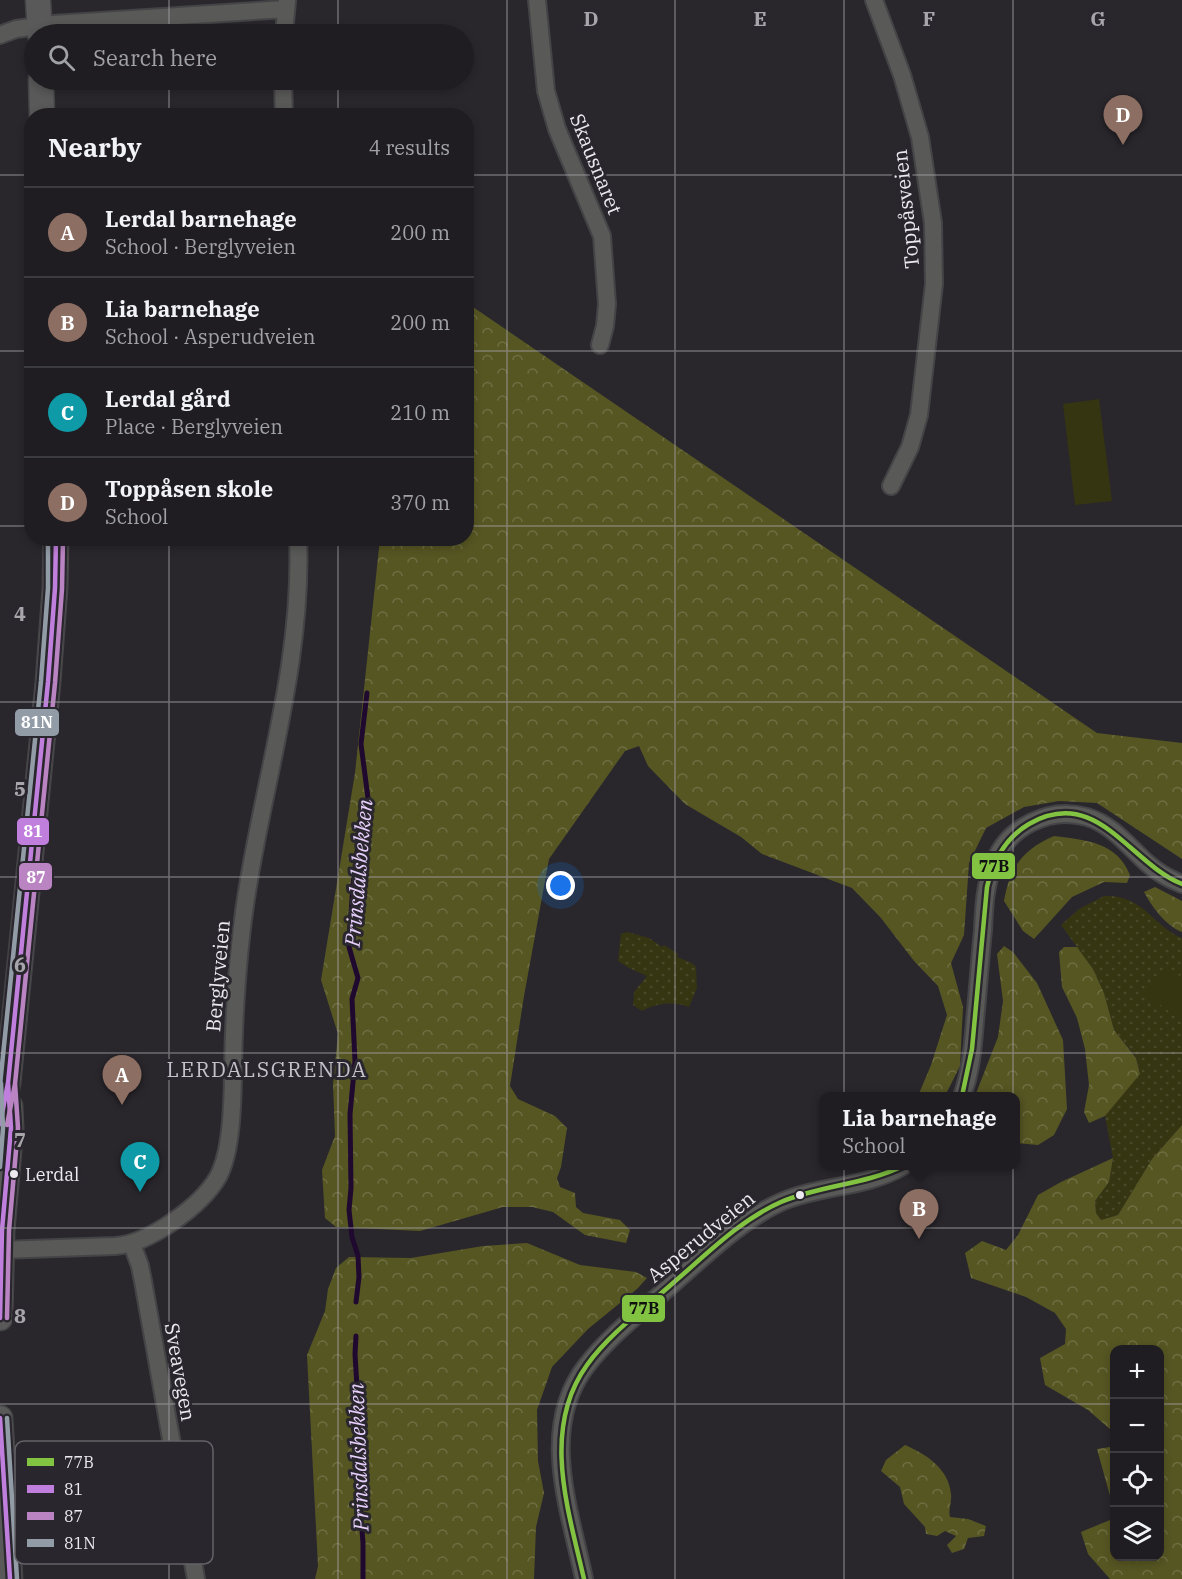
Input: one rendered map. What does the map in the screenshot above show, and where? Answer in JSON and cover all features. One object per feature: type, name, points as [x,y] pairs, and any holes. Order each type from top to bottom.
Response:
[{"type":"main road","points":[[38,0],[39,24]]},
{"type":"main road","points":[[41,90],[42,108]]},
{"type":"main road","points":[[0,1124],[8,1083],[48,682],[56,546]]},
{"type":"main road","points":[[0,1318],[1,1250],[11,1128],[8,1083]]},
{"type":"main road","points":[[0,1418],[10,1579]]},
{"type":"street","name":"Skausnaret","points":[[537,0],[546,91],[557,129],[602,236],[607,304],[600,345]]},
{"type":"street","name":"Toppåsveien","points":[[874,0],[902,75],[920,137],[933,223],[934,284],[919,415],[910,447],[891,486]]},
{"type":"street","points":[[97,24],[287,5],[285,24]]},
{"type":"street","points":[[0,35],[16,29],[24,29]]},
{"type":"street","points":[[283,90],[284,108]]},
{"type":"street","name":"Berglyveien","points":[[1,1250],[132,1244],[162,1228],[198,1202],[218,1176],[223,1161],[230,1116],[236,974],[249,880],[293,642],[298,594],[298,546]]},
{"type":"street","points":[[963,1092],[972,1048],[987,890],[994,863],[1011,836],[1027,824],[1047,817],[1069,814],[1084,816],[1119,834],[1158,873],[1182,884]]},
{"type":"street","name":"Asperudveien","points":[[584,1579],[562,1474],[560,1443],[565,1405],[570,1391],[586,1365],[633,1319],[752,1218],[784,1201],[876,1177],[893,1170]]},
{"type":"street","name":"Sveavegen","points":[[132,1244],[140,1266],[171,1441]]},
{"type":"street","name":"Sveavegen","points":[[193,1564],[196,1579]]},
{"type":"shaded area","points":[[1099,399],[1112,501],[1075,505],[1063,404]]},
{"type":"shaded area","points":[[1104,896],[1129,900],[1182,938],[1182,1125],[1152,1159],[1118,1215],[1101,1220],[1096,1213],[1095,1201],[1109,1182],[1113,1158],[1105,1116],[1140,1073],[1136,1057],[1114,1030],[1104,993],[1093,969],[1061,925],[1079,909]]},
{"type":"shaded area","points":[[627,932],[649,938],[662,947],[664,945],[678,954],[677,957],[696,967],[697,988],[689,1007],[665,1004],[642,1011],[633,1005],[634,992],[647,976],[618,961],[621,934]]},
{"type":"shaded area","points":[[1167,966],[1182,978],[1182,1013],[1178,1018],[1146,994]]},
{"type":"green space","points":[[474,308],[1097,733],[1182,743],[1182,859],[1097,803],[1059,801],[1024,807],[986,828],[969,863],[964,935],[951,963],[963,1007],[960,1066],[947,1092],[920,1092],[947,1015],[938,986],[914,961],[881,918],[852,888],[762,854],[741,837],[685,804],[648,766],[639,746],[625,751],[549,859],[510,1086],[518,1099],[555,1116],[567,1128],[557,1178],[560,1187],[575,1193],[576,1207],[583,1213],[620,1220],[630,1230],[626,1243],[585,1235],[553,1212],[532,1207],[503,1207],[420,1231],[336,1227],[325,1218],[322,1170],[335,1136],[333,1084],[338,1034],[321,980],[355,773],[379,546],[474,546]]},
{"type":"green space","points":[[1054,836],[1089,841],[1109,849],[1124,864],[1130,875],[1127,883],[1104,882],[1072,897],[1034,939],[1023,931],[1004,901],[1010,878],[1019,861],[1034,847]]},
{"type":"green space","points":[[1155,887],[1182,901],[1182,932],[1165,921],[1147,898],[1144,892]]},
{"type":"green space","points":[[1004,946],[1013,952],[1037,983],[1063,1040],[1067,1109],[1054,1135],[1038,1145],[1020,1143],[1020,1092],[977,1092],[998,1037],[1003,1001],[997,954]]},
{"type":"green space","points":[[1064,947],[1077,947],[1093,969],[1104,993],[1114,1030],[1136,1058],[1140,1074],[1105,1116],[1089,1123],[1084,1112],[1089,1085],[1085,1049],[1077,1018],[1062,987],[1059,952]]},
{"type":"green space","points":[[1182,1125],[1182,1579],[1110,1579],[1088,1554],[1081,1532],[1110,1520],[1110,1561],[1164,1561],[1164,1345],[1110,1345],[1110,1429],[1088,1410],[1045,1385],[1040,1358],[1065,1344],[1066,1329],[1055,1313],[1026,1297],[971,1278],[965,1253],[982,1241],[1006,1250],[1018,1235],[1038,1195],[1113,1158],[1109,1182],[1095,1201],[1096,1213],[1101,1220],[1118,1215],[1152,1159]]},
{"type":"green space","points":[[527,1243],[580,1265],[636,1272],[647,1278],[588,1329],[552,1367],[537,1410],[538,1461],[544,1493],[536,1527],[534,1579],[315,1579],[318,1566],[307,1355],[325,1311],[328,1289],[336,1268],[349,1257],[411,1258],[483,1246]]},
{"type":"green space","points":[[905,1445],[928,1458],[946,1477],[951,1494],[950,1517],[968,1519],[986,1526],[984,1536],[968,1538],[964,1549],[952,1553],[947,1545],[956,1536],[945,1531],[937,1536],[926,1534],[925,1527],[904,1504],[900,1487],[881,1471],[886,1460]]},
{"type":"green space","points":[[1110,1447],[1110,1496],[1097,1449]]},
{"type":"waterway","name":"Prinsdalsbekken","points":[[356,1302],[359,1277],[358,1256],[352,1237],[349,1210],[350,1114],[355,1061],[352,999],[358,978],[349,947],[353,884],[360,830],[369,806],[361,744],[367,693]]},
{"type":"waterway","name":"Prinsdalsbekken","points":[[356,1336],[363,1579]]},
{"type":"transit line","name":"81N","points":[[0,1085],[41,681],[48,588],[48,546]]},
{"type":"transit line","name":"81","points":[[0,1124],[8,1083],[48,682],[56,546]]},
{"type":"transit line","name":"87","points":[[7,1125],[15,1084],[55,683],[63,546]]},
{"type":"transit line","name":"77B","points":[[963,1092],[972,1049],[987,887],[1001,851],[1013,836],[1029,824],[1053,815],[1074,814],[1093,820],[1163,874],[1182,884]]},
{"type":"transit line","name":"81N","points":[[0,1167],[3,1128],[1,1083]]},
{"type":"transit line","name":"81","points":[[0,1318],[2,1230],[11,1128],[8,1083]]},
{"type":"transit line","name":"87","points":[[7,1318],[9,1230],[18,1128],[15,1083]]},
{"type":"transit line","name":"77B","points":[[584,1579],[566,1497],[562,1470],[562,1442],[565,1416],[573,1390],[596,1353],[724,1238],[766,1209],[796,1196],[893,1170]]},
{"type":"transit line","name":"81","points":[[0,1418],[10,1579]]},
{"type":"transit line","name":"81N","points":[[7,1418],[15,1547]]},
{"type":"transit line","name":"81N","points":[[16,1564],[17,1579]]},
{"type":"place","name":"Toppåsen skole","points":[[1123,145]]},
{"type":"place","name":"Lerdal barnehage","points":[[122,1105]]},
{"type":"place","name":"Lerdal","points":[[14,1174]]},
{"type":"place","name":"Lerdal gård","points":[[140,1192]]},
{"type":"place","name":"Lia barnehage","points":[[919,1239]]},
{"type":"district","name":"LERDALSGRENDA","points":[[267,1070]]}]
